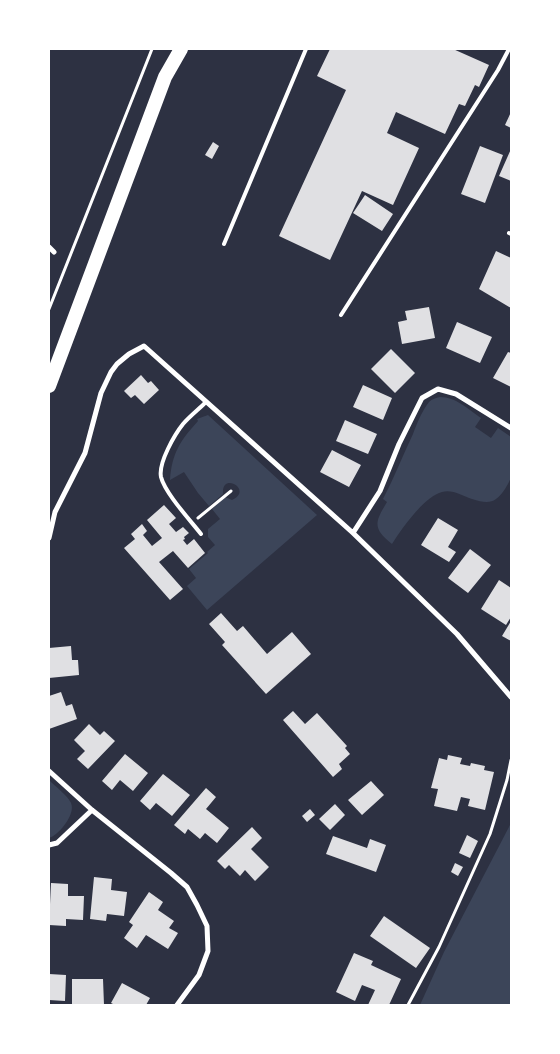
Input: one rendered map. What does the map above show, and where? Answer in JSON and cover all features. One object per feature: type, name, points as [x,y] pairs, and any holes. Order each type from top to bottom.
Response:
[{"type":"highway","points":[[49,386],[165,77],[171,49]]},
{"type":"highway","points":[[165,77],[181,49]]},
{"type":"street","points":[[49,247],[54,252]]},
{"type":"street","points":[[49,538],[55,512],[85,452],[101,393],[111,372],[129,354],[144,346],[353,534],[456,634],[511,697]]},
{"type":"street","points":[[353,534],[380,491],[399,444],[422,398],[438,389],[456,394],[511,428]]},
{"type":"street","points":[[49,771],[92,810],[171,873],[186,888],[197,905],[207,926],[208,950],[198,975],[177,1005]]},
{"type":"street","points":[[49,845],[57,843],[92,810]]},
{"type":"lane","points":[[224,244],[306,49]]},
{"type":"lane","points":[[341,315],[498,70],[509,49]]},
{"type":"lane","points":[[202,534],[180,508],[164,484],[161,475],[170,445],[184,423],[206,402]]},
{"type":"path","points":[[49,309],[152,49]]},
{"type":"path","points":[[210,508],[231,491]]},
{"type":"path","points":[[408,1005],[439,947],[490,834],[507,780],[511,760]]},
{"type":"shaded area","points":[[440,397],[457,401],[481,418],[475,427],[491,438],[498,428],[511,437],[510,479],[498,498],[487,502],[478,501],[450,491],[435,495],[421,506],[392,544],[378,529],[378,520],[387,502],[383,499],[424,409],[430,401]]},
{"type":"shaded area","points":[[208,415],[317,515],[207,610],[187,586],[196,578],[189,569],[215,545],[208,537],[208,529],[220,519],[212,509],[225,497],[232,500],[240,492],[235,485],[227,484],[224,487],[223,494],[209,506],[184,472],[170,480],[175,455],[182,441],[198,421],[197,419]]},
{"type":"shaded area","points":[[49,780],[67,797],[72,808],[66,824],[49,838]]},
{"type":"shaded area","points":[[511,823],[511,1005],[420,1005],[444,952]]},
{"type":"building","points":[[330,49],[453,49],[489,65],[479,87],[475,85],[465,106],[459,104],[445,134],[396,112],[387,133],[419,148],[393,205],[362,191],[330,260],[279,236],[346,90],[317,76]]},
{"type":"building","points":[[511,112],[511,128],[505,125]]},
{"type":"building","points":[[213,142],[219,146],[212,159],[205,155]]},
{"type":"building","points":[[480,146],[503,155],[485,203],[461,194]]},
{"type":"building","points":[[511,149],[511,181],[499,176]]},
{"type":"building","points":[[365,195],[393,214],[382,231],[353,213]]},
{"type":"building","points":[[496,251],[511,258],[511,308],[479,289]]},
{"type":"building","points":[[429,307],[435,338],[402,344],[398,322],[407,320],[405,311]]},
{"type":"building","points":[[457,322],[492,337],[480,363],[446,348]]},
{"type":"building","points":[[391,349],[415,373],[395,393],[371,369]]},
{"type":"building","points":[[508,352],[511,353],[511,387],[493,378]]},
{"type":"building","points":[[141,375],[148,383],[151,381],[159,390],[144,404],[135,395],[131,398],[124,391]]},
{"type":"building","points":[[363,385],[392,398],[383,420],[353,407]]},
{"type":"building","points":[[345,420],[377,434],[368,454],[336,441]]},
{"type":"building","points":[[332,450],[361,465],[349,487],[320,472]]},
{"type":"building","points":[[164,505],[176,518],[169,524],[176,532],[183,527],[189,533],[183,540],[187,545],[194,539],[205,553],[188,568],[173,551],[159,562],[183,589],[170,600],[124,548],[135,539],[131,534],[142,524],[147,531],[143,535],[152,546],[162,538],[147,520]]},
{"type":"building","points":[[438,518],[458,530],[448,547],[456,552],[449,562],[421,545]]},
{"type":"building","points":[[470,549],[491,565],[468,593],[448,578]]},
{"type":"building","points":[[499,580],[511,588],[511,617],[506,625],[481,609]]},
{"type":"building","points":[[221,613],[237,631],[243,626],[267,654],[292,632],[311,654],[266,694],[222,645],[225,642],[209,624]]},
{"type":"building","points":[[511,621],[511,641],[502,636]]},
{"type":"building","points":[[71,646],[72,660],[78,660],[79,675],[49,678],[49,648]]},
{"type":"building","points":[[61,692],[66,706],[72,704],[77,719],[49,729],[49,696]]},
{"type":"building","points":[[293,711],[305,724],[317,713],[347,746],[345,748],[350,754],[339,764],[342,769],[333,777],[283,720]]},
{"type":"building","points":[[89,724],[100,735],[104,731],[115,741],[88,769],[77,759],[85,751],[74,740]]},
{"type":"building","points":[[125,754],[148,773],[133,791],[120,780],[112,790],[102,781]]},
{"type":"building","points":[[448,755],[462,758],[460,764],[470,766],[471,763],[485,766],[484,770],[494,772],[485,810],[468,806],[470,799],[461,797],[457,811],[434,806],[438,789],[431,788],[439,758],[447,760]]},
{"type":"building","points":[[163,774],[190,795],[172,816],[156,803],[150,810],[140,801]]},
{"type":"building","points":[[371,781],[384,795],[362,815],[348,800]]},
{"type":"building","points":[[206,788],[216,797],[206,809],[229,828],[217,843],[205,833],[200,839],[188,829],[185,834],[174,825]]},
{"type":"building","points":[[335,804],[345,815],[330,830],[319,819]]},
{"type":"building","points":[[310,809],[315,815],[307,822],[302,816]]},
{"type":"building","points":[[252,827],[262,838],[251,849],[269,867],[255,881],[245,870],[240,876],[229,865],[225,869],[217,861]]},
{"type":"building","points":[[467,835],[478,841],[470,858],[459,853]]},
{"type":"building","points":[[333,836],[367,848],[370,839],[386,845],[376,872],[326,854]]},
{"type":"building","points":[[455,863],[463,867],[458,876],[451,872]]},
{"type":"building","points":[[94,877],[112,879],[111,890],[127,892],[124,916],[107,914],[106,921],[90,919]]},
{"type":"building","points":[[51,883],[68,884],[68,896],[84,896],[83,920],[66,919],[66,926],[49,925]]},
{"type":"building","points":[[149,892],[163,902],[158,910],[174,921],[169,928],[178,933],[168,949],[146,935],[137,948],[124,938],[133,925],[129,922]]},
{"type":"building","points":[[384,916],[430,948],[416,968],[370,936]]},
{"type":"building","points":[[354,953],[373,961],[371,965],[401,979],[389,1005],[368,1005],[375,990],[362,985],[355,1001],[336,992]]},
{"type":"building","points":[[49,974],[66,975],[65,1001],[49,1000]]},
{"type":"building","points":[[72,979],[103,979],[104,1005],[72,1005]]},
{"type":"building","points":[[122,983],[150,998],[146,1005],[115,1005],[111,1003]]}]
